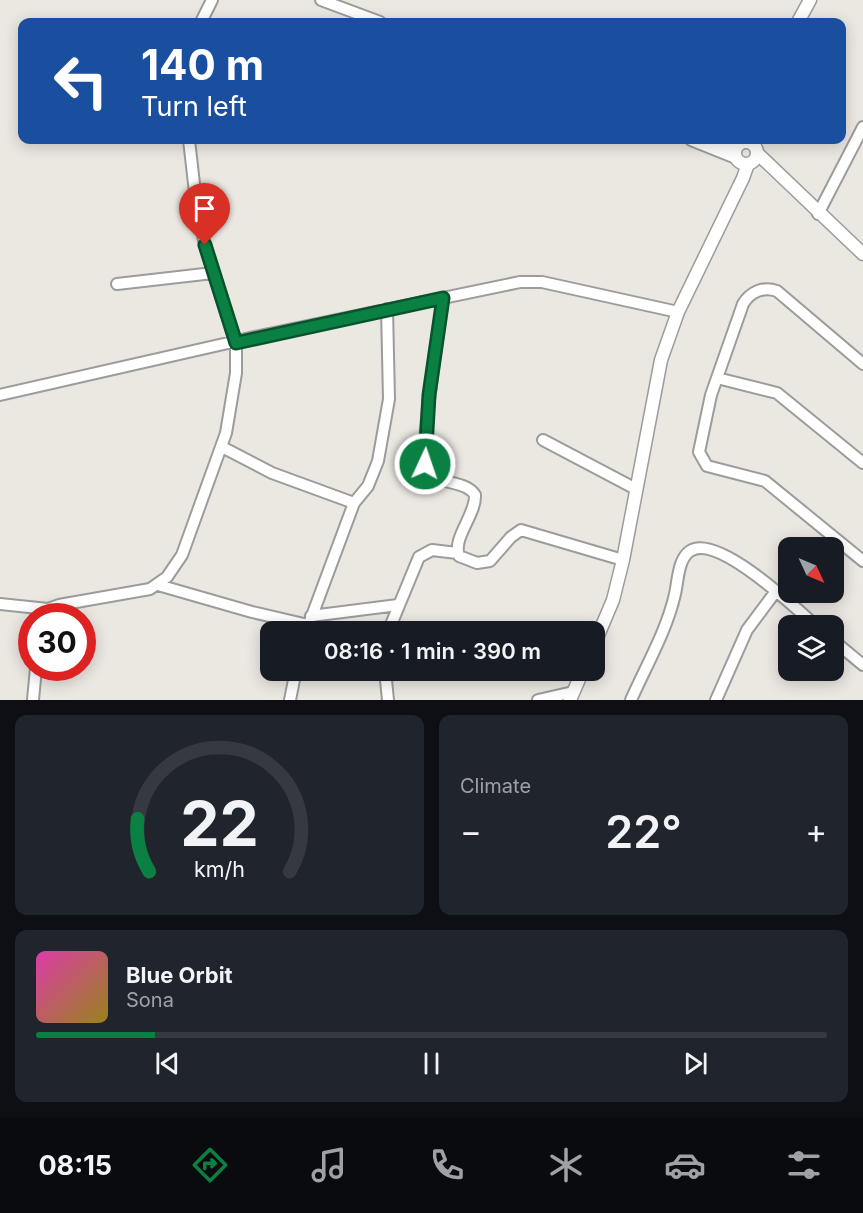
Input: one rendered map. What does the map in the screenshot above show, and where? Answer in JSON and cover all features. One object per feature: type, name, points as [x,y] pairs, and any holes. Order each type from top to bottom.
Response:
[{"type":"street","points":[[203,18],[212,0]]},
{"type":"street","points":[[321,0],[369,18]]},
{"type":"street","points":[[800,18],[810,0]]},
{"type":"street","points":[[818,214],[863,127]]},
{"type":"street","points":[[89,603],[150,589],[167,577],[182,555],[222,447],[236,373],[236,343],[213,273],[196,201],[189,144]]},
{"type":"street","points":[[703,144],[715,148],[746,151],[775,172],[863,254]]},
{"type":"street","points":[[604,621],[613,600],[623,560],[656,376],[678,312],[738,187],[746,151]]},
{"type":"street","points":[[117,284],[213,273]]},
{"type":"street","points":[[0,395],[387,309],[520,282],[542,282],[678,312]]},
{"type":"street","points":[[863,364],[782,294],[767,289],[750,294],[743,304],[717,378],[699,453],[703,462],[711,468],[765,481],[863,561]]},
{"type":"street","points":[[443,298],[429,395],[425,464],[432,475],[468,488],[475,495],[474,506],[457,548],[461,558],[477,563],[490,561],[511,537],[521,530],[623,560]]},
{"type":"street","points":[[309,621],[354,503],[373,477],[389,399],[387,309]]},
{"type":"street","points":[[717,378],[777,393],[863,463]]},
{"type":"street","points":[[543,440],[636,489]]},
{"type":"street","points":[[222,447],[272,473],[354,503]]},
{"type":"street","points":[[631,700],[675,597],[682,559],[690,551],[703,549],[735,560],[803,615]]},
{"type":"street","points":[[392,621],[419,557],[432,550],[458,553]]},
{"type":"street","points":[[158,585],[252,612],[294,621]]},
{"type":"street","points":[[716,700],[747,630],[776,591]]},
{"type":"street","points":[[0,604],[18,608]]},
{"type":"street","points":[[322,621],[398,605]]},
{"type":"street","points":[[844,650],[863,666]]},
{"type":"street","points":[[33,700],[35,681]]},
{"type":"street","points":[[290,700],[294,681]]},
{"type":"street","points":[[386,681],[388,700]]},
{"type":"street","points":[[538,700],[572,696],[578,681]]},
{"type":"route","points":[[205,245],[236,343],[250,338],[443,298],[429,395],[425,464]]}]
